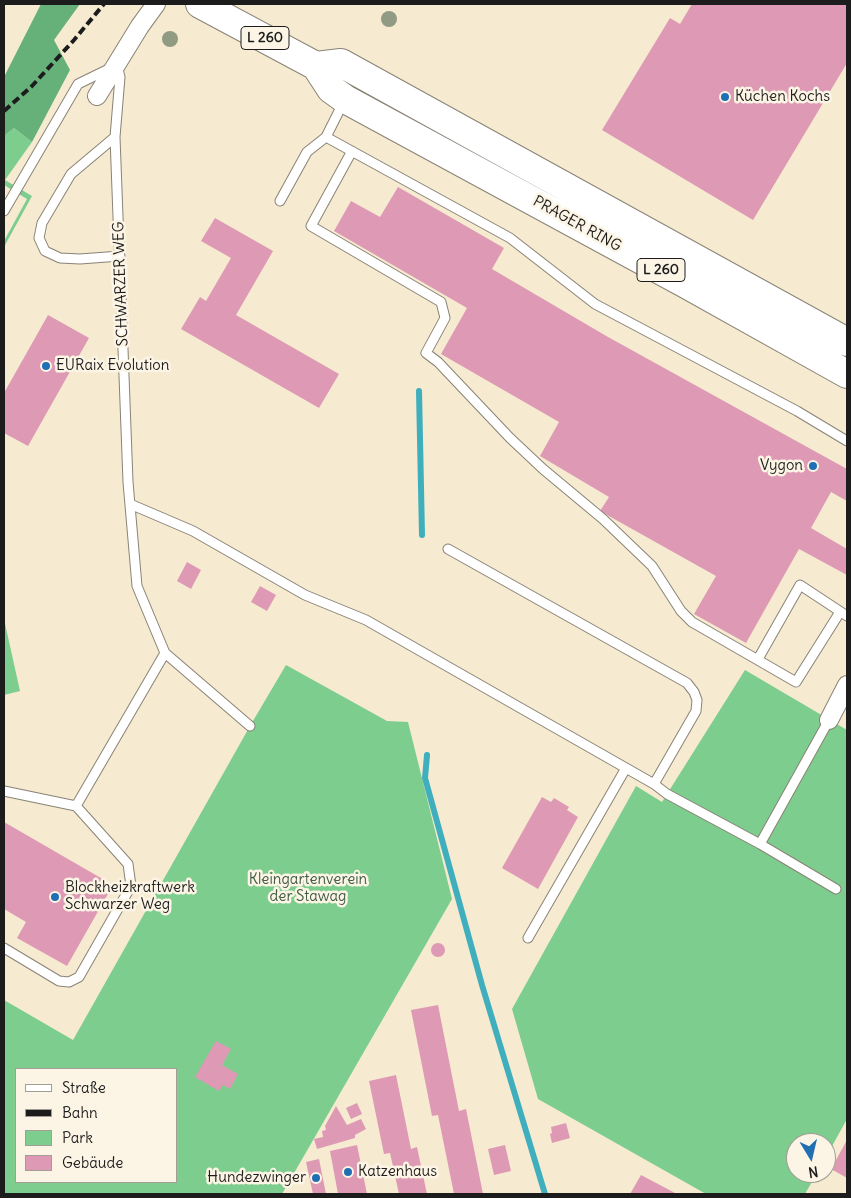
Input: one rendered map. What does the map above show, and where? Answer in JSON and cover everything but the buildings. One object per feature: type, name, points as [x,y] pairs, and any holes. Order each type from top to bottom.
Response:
[{"type":"main road","name":"PRAGER RING","points":[[200,4],[316,66],[331,89],[345,99],[686,284],[847,374]]},
{"type":"main road","name":"PRAGER RING","points":[[316,66],[341,63],[847,342]]},
{"type":"street","points":[[97,96],[140,26],[156,4]]},
{"type":"street","points":[[829,720],[847,685]]},
{"type":"lane","name":"SCHWARZER WEG","points":[[117,65],[120,77],[115,137],[130,504],[137,586],[165,653],[250,726]]},
{"type":"lane","points":[[4,211],[78,84],[117,65]]},
{"type":"lane","points":[[280,201],[307,152],[326,137],[345,99]]},
{"type":"lane","points":[[115,137],[71,174],[42,223],[39,238],[46,251],[60,258],[80,259],[120,256]]},
{"type":"lane","points":[[326,137],[510,238],[595,304],[797,411],[847,441]]},
{"type":"lane","points":[[352,151],[311,226],[441,302],[445,318],[426,353],[438,362],[510,438],[543,469],[603,519],[652,566],[681,611],[692,622],[796,682],[843,614],[800,585],[758,659]]},
{"type":"lane","points":[[130,504],[193,531],[305,595],[366,620],[836,889]]},
{"type":"lane","points":[[448,549],[688,683],[697,700],[696,712],[654,784]]},
{"type":"lane","points":[[76,806],[165,653]]},
{"type":"lane","points":[[760,844],[829,720]]},
{"type":"lane","points":[[528,938],[626,768]]},
{"type":"lane","points":[[4,791],[76,806],[128,864],[131,886],[79,977],[69,982],[59,981],[4,948]]},
{"type":"green space","points":[[41,4],[80,4],[54,40],[70,70],[32,142],[14,128],[4,136],[4,77]]},
{"type":"green space","points":[[14,128],[32,142],[5,180],[32,196],[4,247],[4,241],[27,199],[4,185],[4,136]]},
{"type":"green space","points":[[4,619],[20,691],[4,695]]},
{"type":"green space","name":"Kleingartenverein der Stawag","points":[[286,665],[387,721],[408,722],[452,899],[282,1194],[4,1194],[4,1000],[73,1040]]},
{"type":"green space","points":[[745,670],[847,730],[847,1119],[836,1139],[836,1133],[786,1133],[786,1183],[811,1183],[805,1194],[706,1194],[538,1099],[512,1009],[636,786],[662,802]]},
{"type":"waterway","points":[[419,391],[422,535]]},
{"type":"waterway","points":[[427,755],[425,778],[482,985],[545,1194]]},
{"type":"railway","points":[[4,111],[32,86],[104,4]]},
{"type":"place","name":"Küchen Kochs","points":[[725,97]]},
{"type":"place","name":"EURaix Evolution","points":[[46,366]]},
{"type":"place","name":"Vygon","points":[[813,466]]},
{"type":"place","name":"Blockheizkraftwerk Schwarzer Weg","points":[[55,897]]},
{"type":"place","name":"Katzenhaus","points":[[348,1172]]},
{"type":"place","name":"Hundezwinger","points":[[316,1178]]}]
